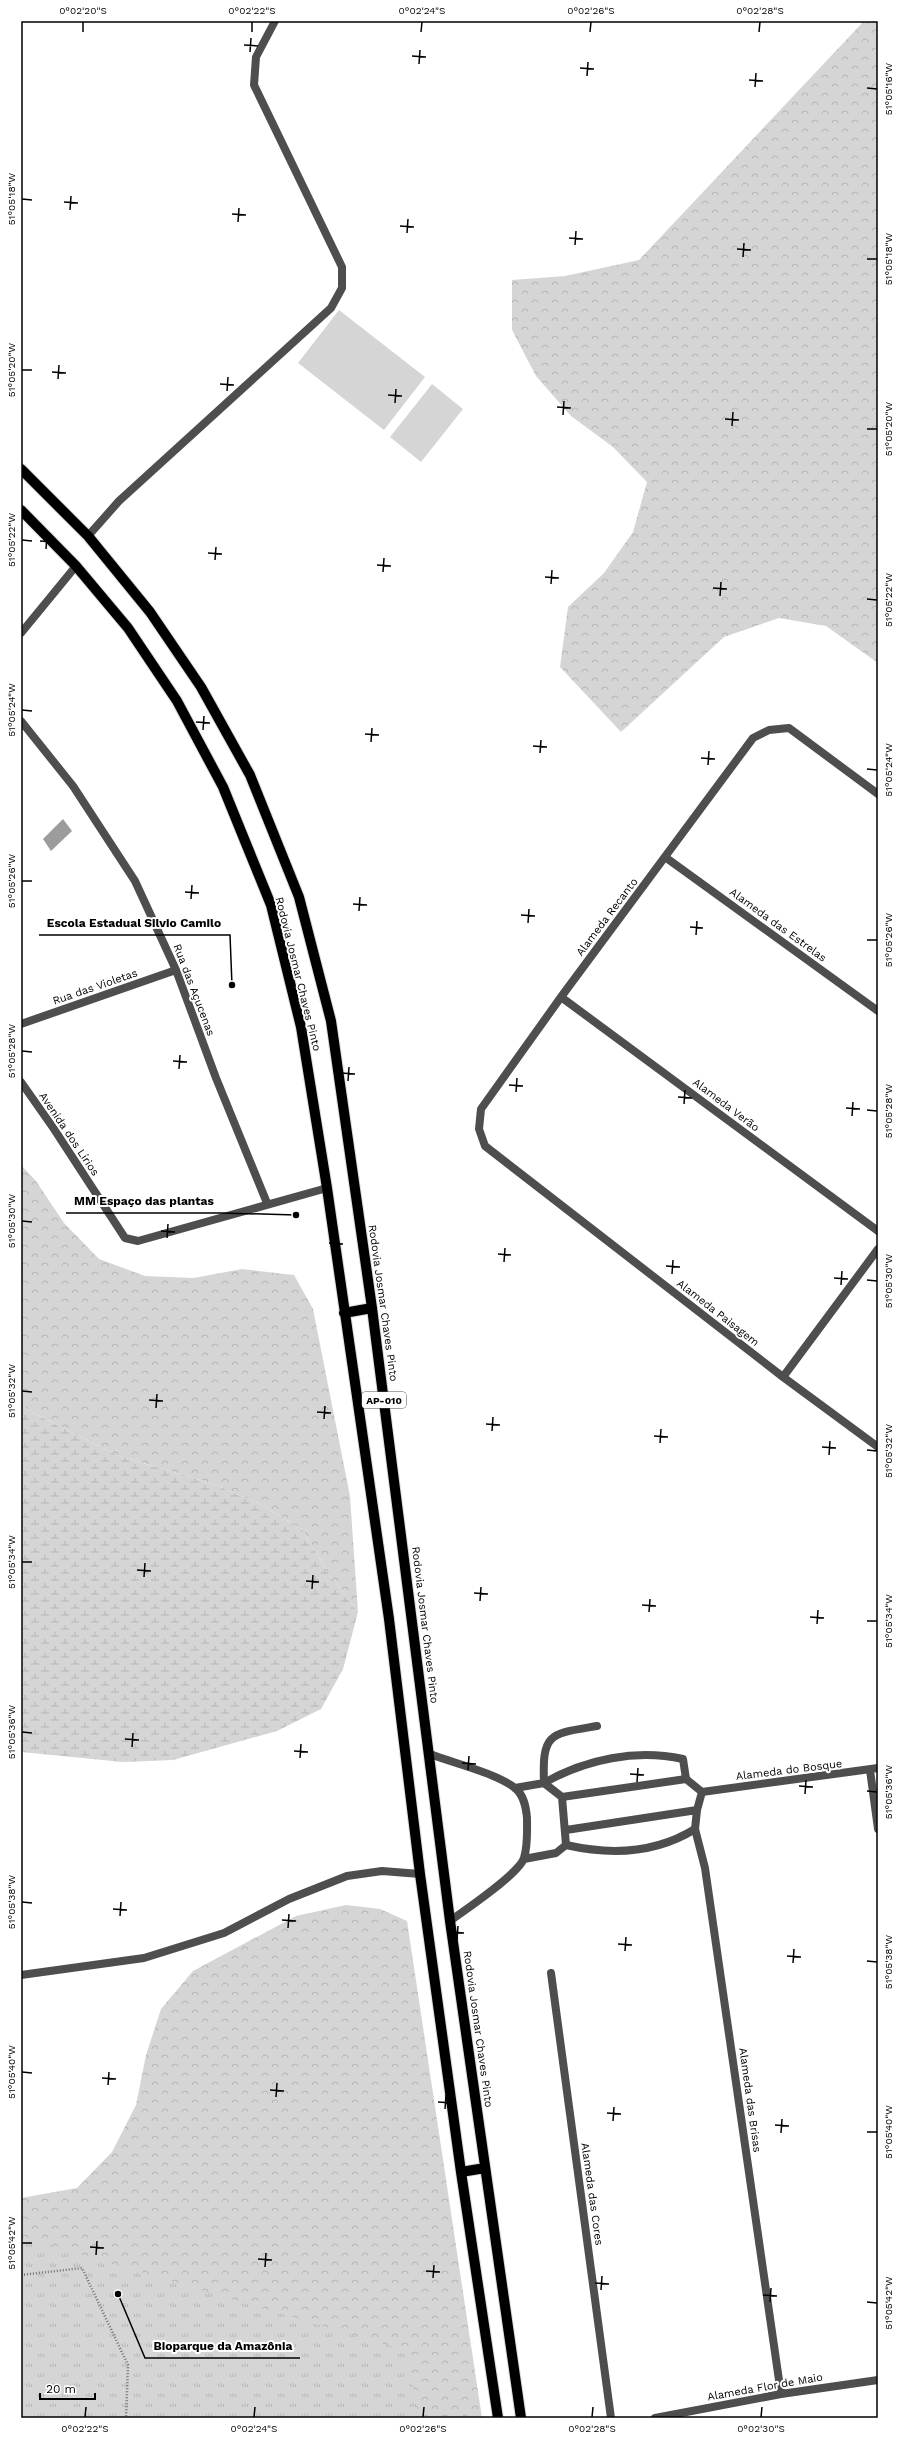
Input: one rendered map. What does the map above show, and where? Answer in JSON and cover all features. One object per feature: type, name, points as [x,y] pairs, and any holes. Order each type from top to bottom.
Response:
[{"type":"main road","name":"Rodovia Josmar Chaves Pinto","points":[[21,469],[88,536],[150,612],[201,687],[250,775],[299,897],[331,1021],[372,1308],[430,1754],[450,1921],[521,2418]]},
{"type":"main road","name":"Rodovia Josmar Chaves Pinto","points":[[21,510],[76,566],[128,628],[172,694],[224,787],[271,905],[301,1027],[327,1188],[389,1619],[420,1874],[461,2172],[498,2418]]},
{"type":"main road","points":[[344,1313],[372,1308]]},
{"type":"main road","points":[[461,2172],[485,2168]]},
{"type":"street","points":[[88,536],[119,501],[331,308],[342,288],[342,267],[254,85],[256,57],[275,21]]},
{"type":"street","points":[[21,633],[76,566]]},
{"type":"street","name":"Rua das Açucenas","points":[[21,721],[72,786],[135,881],[176,970],[216,1078],[267,1203]]},
{"type":"street","name":"Alameda Recanto","points":[[479,1129],[481,1109],[561,996],[753,738],[769,730],[789,728],[878,794]]},
{"type":"street","name":"Alameda das Estrelas","points":[[665,857],[878,1011]]},
{"type":"street","name":"Rua das Violetas","points":[[21,1024],[176,970]]},
{"type":"street","name":"Alameda Verão","points":[[561,996],[878,1231]]},
{"type":"street","name":"Avenida dos Lírios","points":[[21,1082],[54,1129],[125,1238],[138,1241],[267,1203]]},
{"type":"street","name":"Alameda Paisagem","points":[[479,1129],[485,1146],[783,1377],[878,1447]]},
{"type":"street","points":[[267,1203],[327,1188]]},
{"type":"street","points":[[783,1377],[878,1249]]},
{"type":"street","points":[[566,1845],[566,1830],[562,1797],[544,1783],[543,1758],[546,1746],[552,1737],[561,1732],[597,1726]]},
{"type":"street","points":[[430,1754],[499,1779],[514,1788],[523,1796],[526,1815],[528,1834],[524,1859],[509,1876],[450,1921]]},
{"type":"street","points":[[514,1788],[544,1783],[577,1766],[636,1756],[668,1756],[683,1759],[686,1779],[702,1792]]},
{"type":"street","points":[[874,1769],[878,1829]]},
{"type":"street","name":"Alameda do Bosque","points":[[702,1792],[874,1769]]},
{"type":"street","points":[[562,1797],[686,1779]]},
{"type":"street","name":"Alameda das Brisas","points":[[702,1792],[697,1810],[695,1829],[706,1875],[781,2394]]},
{"type":"street","points":[[566,1830],[697,1810]]},
{"type":"street","points":[[566,1845],[594,1852],[631,1851],[677,1840],[695,1829]]},
{"type":"street","points":[[524,1859],[556,1853],[566,1845]]},
{"type":"street","points":[[21,1975],[144,1958],[224,1933],[289,1899],[347,1876],[382,1871],[420,1874]]},
{"type":"street","name":"Alameda das Cores","points":[[551,1973],[611,2418]]},
{"type":"street","name":"Alameda Flor de Maio","points":[[655,2418],[781,2394],[878,2380]]},
{"type":"path","points":[[21,2275],[82,2268],[128,2365],[126,2418]]},
{"type":"green space","points":[[864,21],[878,21],[878,663],[826,626],[779,618],[724,637],[621,732],[560,667],[568,607],[604,573],[633,532],[647,482],[613,447],[571,416],[536,376],[512,330],[512,280],[565,276],[639,260]]},
{"type":"green space","points":[[339,310],[425,377],[384,430],[298,363]]},
{"type":"green space","points":[[432,384],[463,409],[421,462],[390,437]]},
{"type":"green space","points":[[21,1165],[36,1181],[64,1223],[99,1259],[145,1276],[194,1278],[242,1269],[294,1275],[313,1309],[350,1496],[358,1612],[327,1571],[302,1529],[260,1504],[214,1484],[119,1456],[31,1412],[21,1404]]},
{"type":"green space","points":[[21,1404],[31,1412],[119,1456],[214,1484],[260,1504],[302,1529],[327,1571],[358,1612],[343,1669],[321,1709],[277,1731],[173,1760],[123,1762],[21,1752]]},
{"type":"green space","points":[[346,1905],[380,1909],[407,1921],[482,2418],[21,2418],[21,2198],[77,2188],[112,2152],[136,2105],[146,2055],[161,2009],[193,1971],[296,1916]]},
{"type":"green space","points":[[21,2237],[407,2351],[418,2418],[21,2418]]},
{"type":"shaded area","points":[[63,819],[72,831],[51,851],[43,839]]},
{"type":"place","name":"Escola Estadual Silvio Camilo","points":[[232,985]]},
{"type":"place","name":"MM Espaço das plantas","points":[[296,1215]]},
{"type":"place","name":"Bioparque da Amazônia","points":[[118,2294]]}]
